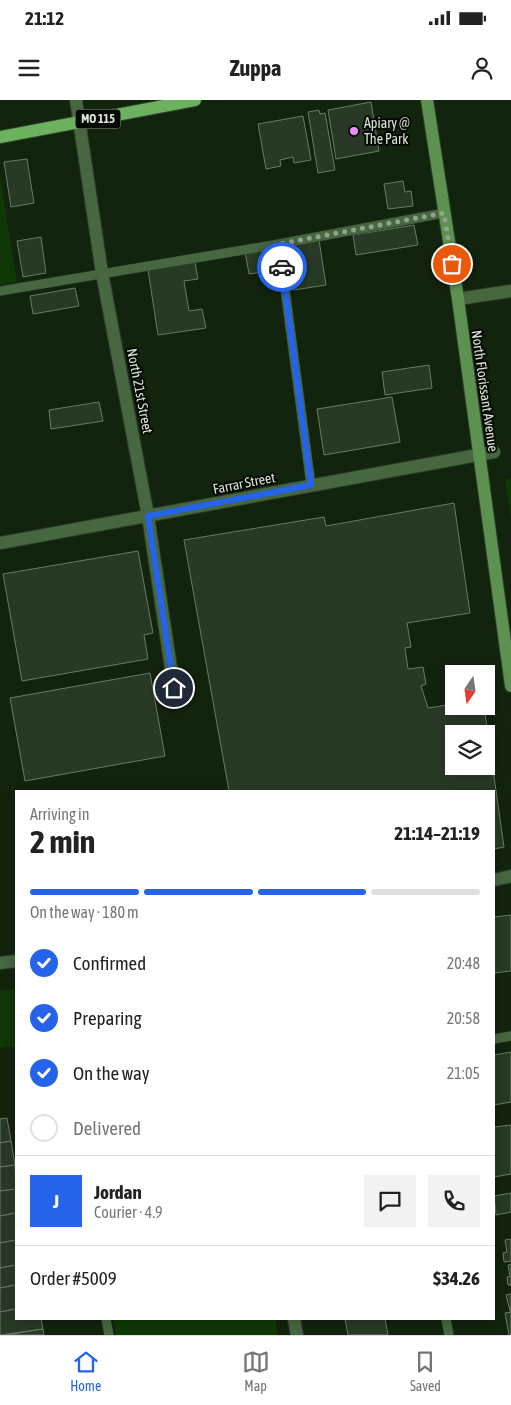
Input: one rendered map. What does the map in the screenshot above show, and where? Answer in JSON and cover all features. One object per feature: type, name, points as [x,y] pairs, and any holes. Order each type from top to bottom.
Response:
[{"type":"main road","name":"MO 115","points":[[0,137],[195,100]]},
{"type":"main road","name":"North Florissant Avenue","points":[[427,100],[458,299],[511,686]]},
{"type":"street","name":"North 21st Street","points":[[76,100],[102,273],[148,516],[174,688]]},
{"type":"street","points":[[458,299],[511,291]]},
{"type":"street","name":"Farrar Street","points":[[0,543],[494,452]]},
{"type":"street","points":[[495,880],[511,876]]},
{"type":"street","points":[[0,963],[15,960]]},
{"type":"street","points":[[294,1320],[297,1335]]},
{"type":"lane","points":[[0,291],[279,244],[444,213]]},
{"type":"lane","points":[[279,244],[311,485]]},
{"type":"lane","points":[[495,1038],[511,1036]]},
{"type":"lane","points":[[106,1320],[109,1335]]},
{"type":"lane","points":[[446,1320],[449,1335]]},
{"type":"green space","points":[[0,175],[17,282],[0,285]]},
{"type":"green space","points":[[511,478],[511,518],[505,479]]},
{"type":"green space","points":[[15,989],[15,1046],[0,1048],[0,991]]},
{"type":"green space","points":[[113,1320],[275,1320],[278,1335],[116,1335]]},
{"type":"building","name":"Apiary @ The Park","points":[[371,102],[379,151],[336,159],[328,110]]},
{"type":"building","points":[[319,110],[320,114],[325,113],[335,170],[318,173],[308,112]]},
{"type":"building","points":[[303,116],[311,160],[294,163],[293,157],[280,160],[281,166],[266,169],[258,124]]},
{"type":"building","points":[[27,159],[34,203],[11,207],[4,162]]},
{"type":"building","points":[[403,181],[405,192],[411,191],[413,206],[388,209],[384,184]]},
{"type":"building","points":[[414,225],[418,245],[356,255],[353,235]]},
{"type":"building","points":[[41,237],[46,273],[23,277],[17,241]]},
{"type":"building","points":[[319,240],[326,285],[294,290],[287,246]]},
{"type":"building","points":[[266,248],[270,271],[249,274],[245,251]]},
{"type":"building","points":[[195,262],[198,279],[184,281],[189,311],[202,309],[206,328],[158,335],[148,270]]},
{"type":"building","points":[[75,288],[79,306],[33,314],[30,296]]},
{"type":"building","points":[[429,365],[432,388],[385,395],[382,372]]},
{"type":"building","points":[[392,397],[400,442],[324,455],[317,409]]},
{"type":"building","points":[[99,402],[103,421],[51,429],[49,410]]},
{"type":"building","points":[[454,503],[470,613],[407,623],[411,647],[405,648],[408,669],[423,667],[426,684],[421,686],[428,708],[445,705],[445,715],[485,715],[487,725],[445,725],[445,775],[494,775],[504,847],[495,849],[495,790],[229,790],[184,540],[324,517],[326,526]]},
{"type":"building","points":[[138,551],[153,633],[144,635],[148,659],[22,681],[3,574]]},
{"type":"building","points":[[150,673],[165,756],[25,781],[10,698]]},
{"type":"building","points":[[511,915],[511,971],[495,973],[495,917]]},
{"type":"building","points":[[511,1052],[511,1102],[495,1105],[495,1055]]},
{"type":"building","points":[[7,1118],[11,1141],[0,1143],[0,1119]]},
{"type":"building","points":[[511,1125],[511,1174],[495,1177],[495,1127]]},
{"type":"building","points":[[11,1141],[15,1165],[0,1167],[0,1143]]},
{"type":"building","points":[[15,1165],[15,1189],[0,1191],[0,1167]]},
{"type":"building","points":[[15,1189],[15,1213],[0,1216],[0,1191]]},
{"type":"building","points":[[511,1193],[511,1212],[496,1215],[495,1196]]},
{"type":"building","points":[[15,1213],[15,1240],[0,1243],[0,1216]]},
{"type":"building","points":[[511,1239],[511,1261],[504,1262],[503,1253],[507,1252],[505,1240]]},
{"type":"building","points":[[15,1240],[15,1265],[0,1268],[0,1243]]},
{"type":"building","points":[[511,1264],[511,1285],[508,1285],[507,1277],[510,1276],[508,1265]]},
{"type":"building","points":[[15,1265],[15,1285],[0,1288],[0,1268]]},
{"type":"building","points":[[15,1285],[15,1309],[0,1312],[0,1288]]},
{"type":"building","points":[[511,1294],[511,1311],[510,1311],[506,1295]]},
{"type":"building","points":[[15,1309],[15,1320],[41,1320],[43,1329],[0,1335],[0,1312]]},
{"type":"building","points":[[511,1312],[511,1335],[509,1335],[505,1313]]},
{"type":"building","points":[[345,1320],[385,1320],[388,1335],[348,1335]]},
{"type":"building","points":[[43,1329],[44,1335],[6,1335]]},
{"type":"way so far","points":[[282,267],[279,244],[444,213],[452,264]]},
{"type":"place","name":"Apiary @ The Park","points":[[354,131]]},
{"type":"route","points":[[174,688],[148,516],[311,485],[282,267]]}]
